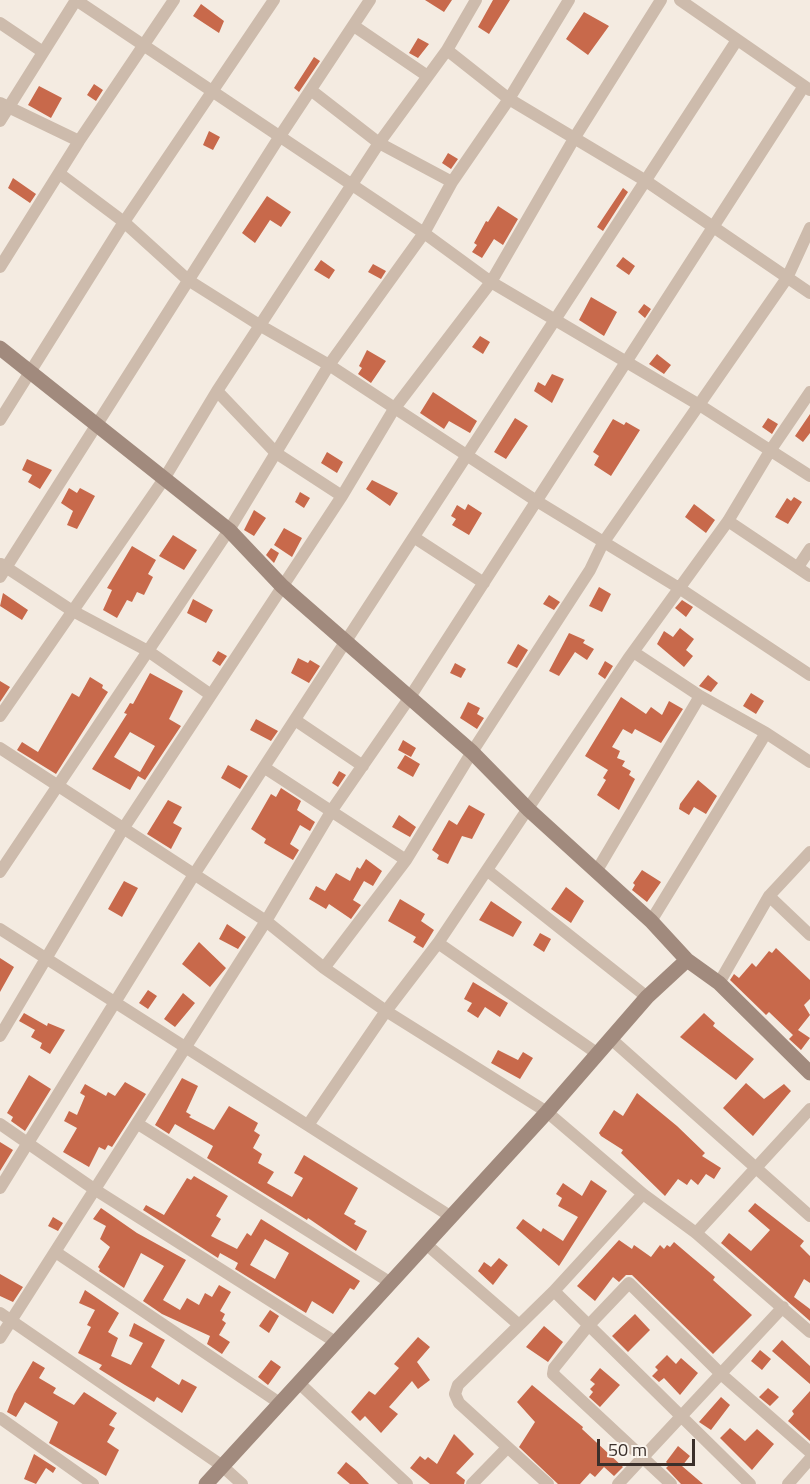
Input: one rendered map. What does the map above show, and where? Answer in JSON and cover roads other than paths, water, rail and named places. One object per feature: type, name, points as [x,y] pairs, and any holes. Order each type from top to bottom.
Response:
[{"type":"street","points":[[0,121],[4,106],[43,52],[76,0],[280,136],[352,187],[424,233],[491,282],[701,405],[810,476]]},
{"type":"street","points":[[0,267],[79,141],[174,0]]},
{"type":"street","points":[[0,420],[124,222],[211,90],[274,0]]},
{"type":"street","points":[[211,695],[148,651],[71,610],[2,569],[370,0]]},
{"type":"street","points":[[0,716],[71,610],[164,479],[217,390],[426,75],[447,50],[476,0]]},
{"type":"street","points":[[0,872],[229,530],[329,365],[424,233],[452,182],[509,99],[569,0]]},
{"type":"street","points":[[0,1036],[123,829],[342,496],[394,409],[491,282],[575,137],[661,0]]},
{"type":"street","points":[[0,1338],[57,1253],[94,1190],[266,921],[332,810],[410,697],[535,500],[807,88],[680,0]]},
{"type":"street","points":[[0,23],[43,52]]},
{"type":"street","points":[[354,26],[426,75]]},
{"type":"street","points":[[0,1188],[30,1143],[114,1001],[195,873],[415,538],[465,454],[737,40]]},
{"type":"street","points":[[447,50],[509,99],[646,181],[810,293]]},
{"type":"street","points":[[312,91],[380,143],[452,182]]},
{"type":"street","points":[[4,106],[79,141]]},
{"type":"street","points":[[60,174],[124,222],[188,279],[261,326],[329,365],[603,543],[680,588],[810,675]]},
{"type":"street","points":[[324,968],[406,860],[472,752],[590,570],[603,543],[787,278],[810,228]]},
{"type":"street","points":[[0,348],[229,530],[282,586],[472,752],[529,810],[651,921],[687,960],[719,983],[810,1072]]},
{"type":"street","points":[[217,390],[276,453],[342,496]]},
{"type":"street","points":[[308,1125],[386,1011],[438,943],[635,652],[728,521],[770,451],[810,392]]},
{"type":"street","points":[[728,521],[810,576]]},
{"type":"street","points":[[415,538],[483,583]]},
{"type":"street","points":[[798,567],[810,549]]},
{"type":"street","points":[[635,652],[700,696],[766,733],[810,762]]},
{"type":"street","points":[[596,872],[700,696]]},
{"type":"street","points":[[295,720],[363,766]]},
{"type":"street","points":[[651,921],[766,733]]},
{"type":"street","points":[[0,748],[57,788],[195,873],[266,921],[324,968],[386,1011],[547,1112],[643,1194],[696,1233],[810,1332]]},
{"type":"street","points":[[265,768],[406,860]]},
{"type":"street","points":[[719,983],[769,896],[810,852]]},
{"type":"street","points":[[488,870],[647,997]]},
{"type":"street","points":[[769,896],[810,935]]},
{"type":"street","points":[[0,929],[450,1216]]},
{"type":"street","points":[[438,943],[598,1054]]},
{"type":"street","points":[[206,1484],[547,1112],[647,997],[687,960]]},
{"type":"street","points":[[610,1038],[810,1216]]},
{"type":"street","points":[[696,1233],[810,1109]]},
{"type":"street","points":[[0,1124],[94,1190],[337,1343]]},
{"type":"street","points":[[138,1124],[391,1283]]},
{"type":"street","points":[[548,1484],[459,1403],[455,1394],[458,1384],[555,1291],[643,1194]]},
{"type":"street","points":[[426,1244],[518,1324]]},
{"type":"street","points":[[57,1253],[281,1404]]},
{"type":"street","points":[[671,1484],[553,1374],[554,1368],[588,1326],[629,1283],[721,1374],[810,1452]]},
{"type":"street","points":[[555,1291],[750,1484]]},
{"type":"street","points":[[618,1484],[783,1307]]},
{"type":"street","points":[[0,1313],[221,1465],[242,1484]]},
{"type":"street","points":[[300,1384],[407,1484]]},
{"type":"street","points":[[0,1418],[93,1484]]},
{"type":"street","points":[[472,1484],[507,1448]]},
{"type":"street","points":[[788,1484],[810,1459]]}]
